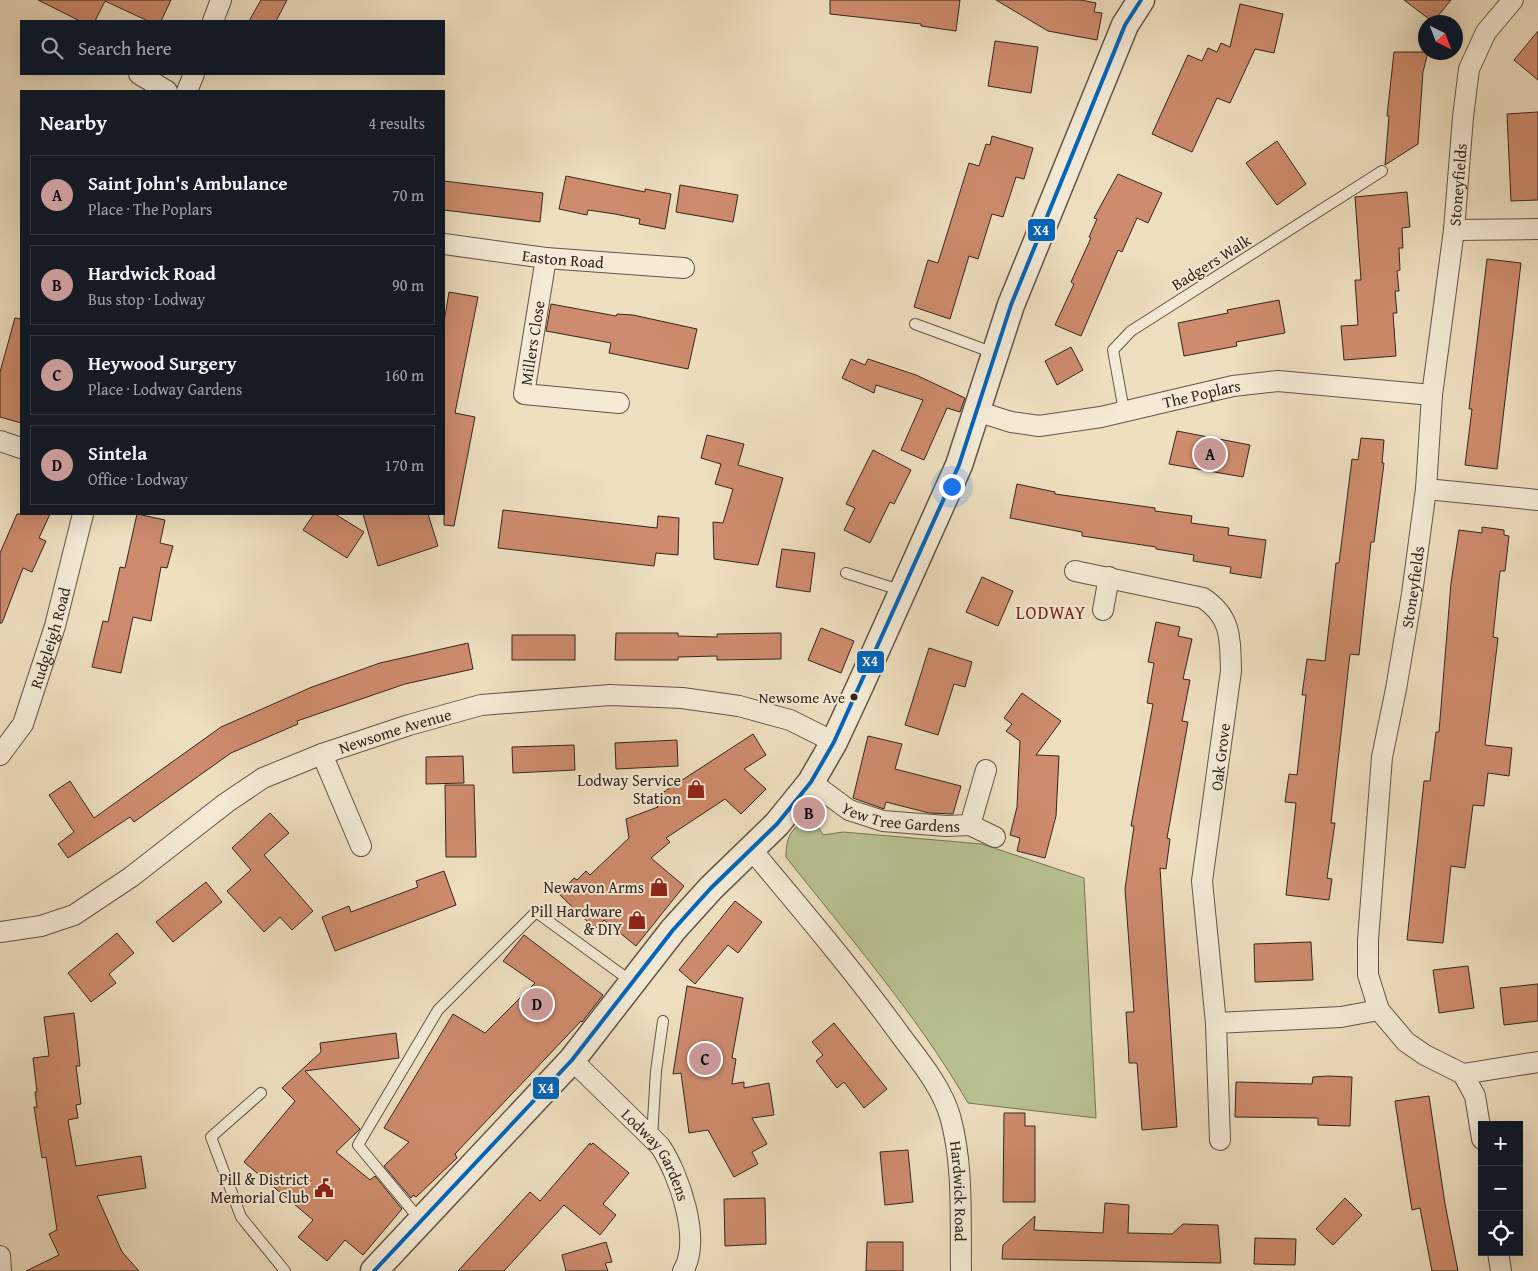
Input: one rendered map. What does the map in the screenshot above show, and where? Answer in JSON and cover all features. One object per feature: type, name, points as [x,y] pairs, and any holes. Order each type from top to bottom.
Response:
[{"type":"street","points":[[213,20],[221,0]]},
{"type":"street","points":[[374,1271],[572,1060],[673,930],[795,804],[811,782],[834,742],[904,591],[959,465],[1011,305],[1124,25],[1141,0]]},
{"type":"street","name":"Stoneyfields","points":[[1463,1074],[1425,1056],[1406,1042],[1379,1010],[1368,975],[1368,949],[1382,757],[1410,603],[1426,489],[1432,395],[1454,230],[1463,117],[1469,69],[1486,32],[1513,0]]},
{"type":"street","points":[[141,75],[165,90]]},
{"type":"street","points":[[187,90],[194,75]]},
{"type":"street","points":[[1454,230],[1538,230]]},
{"type":"street","name":"Easton Road","points":[[445,244],[546,258],[684,268]]},
{"type":"street","name":"Millers Close","points":[[546,258],[524,394],[619,403]]},
{"type":"street","name":"The Poplars","points":[[976,411],[1011,422],[1039,426],[1124,411],[1233,386],[1278,382],[1432,395]]},
{"type":"street","points":[[0,441],[20,448]]},
{"type":"street","points":[[1426,489],[1538,500]]},
{"type":"street","name":"Rudgleigh Road","points":[[0,755],[23,724],[55,626],[83,515]]},
{"type":"street","name":"Oak Grove","points":[[1075,571],[1203,598],[1217,607],[1227,629],[1230,642],[1231,671],[1202,881],[1216,1023],[1220,1140]]},
{"type":"street","points":[[1102,610],[1109,577]]},
{"type":"street","name":"Newsome Avenue","points":[[0,932],[40,926],[74,915],[131,877],[226,803],[263,778],[322,754],[409,725],[481,705],[610,695],[682,698],[739,706],[790,720],[834,742]]},
{"type":"street","points":[[322,754],[361,846]]},
{"type":"street","name":"Yew Tree Gardens","points":[[970,825],[986,770]]},
{"type":"street","name":"Yew Tree Gardens","points":[[811,782],[849,810],[883,821],[946,826],[970,825],[995,837]]},
{"type":"street","name":"Hardwick Road","points":[[751,849],[877,1003],[932,1078],[944,1102],[949,1114],[958,1152],[961,1271]]},
{"type":"street","points":[[1216,1023],[1342,1017],[1379,1010]]},
{"type":"street","name":"Lodway Gardens","points":[[572,1060],[652,1138],[666,1155],[681,1191],[687,1220],[691,1252],[683,1271]]},
{"type":"street","points":[[1479,1121],[1475,1096],[1463,1074],[1538,1062]]},
{"type":"street","points":[[0,1256],[1,1271]]},
{"type":"street","points":[[1499,1256],[1501,1271]]},
{"type":"lane","name":"Badgers Walk","points":[[1124,411],[1113,350],[1131,331],[1382,171]]},
{"type":"lane","points":[[915,324],[995,353]]},
{"type":"lane","points":[[846,573],[904,591]]},
{"type":"lane","points":[[422,1222],[358,1145],[438,1010],[536,912],[633,983]]},
{"type":"lane","points":[[652,1138],[656,1071],[663,1021]]},
{"type":"lane","points":[[261,1093],[211,1138],[241,1217],[286,1271]]},
{"type":"green space","points":[[813,818],[823,835],[843,832],[982,844],[1084,878],[1096,1118],[968,1103],[948,1070],[905,1008],[786,857],[787,843],[792,832],[800,824]]},
{"type":"building","points":[[38,0],[171,0],[161,20],[146,20],[105,1],[96,20],[78,20]]},
{"type":"building","points":[[261,0],[287,0],[277,20],[250,20]]},
{"type":"building","points":[[830,0],[960,0],[956,31],[921,26],[921,24],[830,14]]},
{"type":"building","points":[[996,0],[1081,0],[1096,3],[1094,12],[1102,13],[1097,40],[1048,31]]},
{"type":"building","points":[[1404,0],[1451,0],[1439,15],[1424,15]]},
{"type":"building","points":[[1240,4],[1283,14],[1274,53],[1255,49],[1230,103],[1217,98],[1192,152],[1152,134],[1188,55],[1202,61],[1208,48],[1217,52],[1221,43],[1230,47]]},
{"type":"building","points":[[1538,31],[1538,80],[1514,60]]},
{"type":"building","points":[[995,41],[1038,47],[1031,93],[988,86]]},
{"type":"building","points":[[1394,52],[1418,52],[1418,60],[1426,60],[1423,72],[1418,144],[1385,165],[1389,116],[1387,116]]},
{"type":"building","points":[[1538,112],[1538,200],[1511,201],[1507,114]]},
{"type":"building","points":[[992,136],[1033,148],[1024,179],[1016,177],[1003,217],[992,214],[978,259],[969,256],[950,319],[914,307],[928,260],[938,263],[969,163],[979,166],[986,144],[990,145]]},
{"type":"building","points":[[1277,141],[1306,184],[1277,205],[1246,163]]},
{"type":"building","points":[[1118,174],[1162,193],[1148,223],[1137,218],[1122,252],[1118,250],[1081,336],[1055,325],[1074,284],[1071,282],[1091,238],[1089,237],[1097,219],[1094,218]]},
{"type":"building","points":[[566,176],[645,192],[645,189],[671,194],[665,229],[639,224],[640,219],[615,214],[588,210],[587,215],[559,209]]},
{"type":"building","points":[[445,181],[543,193],[540,222],[445,210]]},
{"type":"building","points":[[680,185],[738,195],[733,222],[676,212]]},
{"type":"building","points":[[1407,192],[1410,227],[1402,228],[1403,248],[1399,248],[1400,270],[1397,271],[1399,291],[1395,291],[1397,313],[1393,313],[1396,356],[1344,360],[1341,326],[1358,325],[1355,280],[1361,280],[1355,197]]},
{"type":"building","points":[[1487,259],[1521,263],[1497,469],[1465,465],[1472,409],[1469,409]]},
{"type":"building","points":[[449,292],[478,297],[455,413],[475,417],[454,526],[444,525],[445,316]]},
{"type":"building","points":[[1279,300],[1285,333],[1236,342],[1237,346],[1184,356],[1178,323],[1228,313],[1227,310]]},
{"type":"building","points":[[551,304],[616,316],[617,314],[633,315],[697,329],[688,369],[609,353],[611,343],[546,331]]},
{"type":"building","points":[[15,318],[20,319],[20,423],[0,417],[0,372]]},
{"type":"building","points":[[1071,347],[1083,370],[1057,385],[1045,361]]},
{"type":"building","points":[[851,359],[865,365],[868,359],[916,375],[965,398],[960,412],[947,408],[924,460],[901,450],[923,400],[876,385],[874,393],[842,378]]},
{"type":"building","points":[[1177,431],[1250,445],[1243,477],[1169,464]]},
{"type":"building","points":[[707,435],[744,444],[738,465],[783,478],[758,565],[714,559],[713,522],[723,523],[733,489],[715,484],[721,464],[701,458]]},
{"type":"building","points":[[1361,438],[1384,440],[1382,463],[1384,463],[1374,542],[1371,542],[1359,655],[1350,654],[1331,823],[1335,823],[1327,878],[1332,879],[1329,900],[1286,895],[1296,803],[1285,802],[1289,774],[1297,775],[1306,695],[1302,695],[1307,659],[1325,661],[1336,563],[1339,563],[1352,459],[1358,460]]},
{"type":"building","points":[[873,450],[911,470],[894,504],[890,502],[870,543],[844,530],[855,508],[846,504]]},
{"type":"building","points":[[1017,484],[1055,492],[1055,494],[1155,508],[1155,511],[1192,516],[1191,523],[1229,528],[1228,535],[1266,540],[1261,578],[1230,573],[1231,567],[1193,561],[1194,555],[1156,549],[1156,547],[1082,536],[1082,532],[1010,518]]},
{"type":"building","points":[[503,510],[657,528],[658,516],[679,518],[678,555],[656,553],[654,566],[498,548]]},
{"type":"building","points":[[17,514],[50,515],[39,538],[46,541],[32,572],[23,568],[2,623],[0,623],[0,553]]},
{"type":"building","points":[[137,515],[165,520],[160,543],[173,546],[167,568],[161,567],[151,621],[133,617],[121,673],[92,667],[103,621],[108,622],[120,567],[125,568]]},
{"type":"building","points":[[313,515],[337,515],[364,532],[347,558],[303,530]]},
{"type":"building","points":[[363,515],[428,515],[438,546],[378,566]]},
{"type":"building","points":[[1482,527],[1504,530],[1504,535],[1509,536],[1505,571],[1500,571],[1493,637],[1498,638],[1485,745],[1512,748],[1509,776],[1488,773],[1484,806],[1473,805],[1465,868],[1451,866],[1443,943],[1407,940],[1424,781],[1430,781],[1436,732],[1439,732],[1451,583],[1459,530],[1482,533]]},
{"type":"building","points":[[782,549],[815,553],[810,592],[776,587]]},
{"type":"building","points":[[982,577],[1013,591],[998,626],[966,612]]},
{"type":"building","points":[[1156,622],[1180,627],[1178,636],[1192,639],[1183,679],[1190,680],[1182,721],[1188,722],[1167,838],[1170,839],[1166,869],[1160,868],[1177,1127],[1142,1130],[1137,1063],[1129,1063],[1126,1012],[1134,1012],[1125,889],[1134,826],[1131,826],[1153,704],[1147,703],[1154,663],[1148,662]]},
{"type":"building","points":[[821,628],[854,641],[841,673],[808,660]]},
{"type":"building","points":[[616,633],[678,633],[678,636],[717,637],[717,634],[781,633],[781,659],[717,660],[717,656],[678,657],[678,660],[615,660]]},
{"type":"building","points":[[512,635],[575,635],[575,660],[512,660]]},
{"type":"building","points":[[468,643],[473,669],[405,684],[297,721],[298,724],[231,753],[134,822],[130,817],[68,858],[58,844],[74,832],[49,795],[70,781],[94,818],[221,727],[312,687],[380,663]]},
{"type":"building","points":[[929,648],[972,662],[965,687],[954,684],[938,735],[905,725]]},
{"type":"building","points":[[1022,693],[1061,721],[1036,755],[1059,756],[1056,816],[1045,858],[1017,851],[1020,838],[1010,835],[1017,807],[1020,741],[1006,731],[1012,724],[1004,718]]},
{"type":"building","points":[[753,734],[766,755],[744,769],[766,789],[741,814],[725,799],[666,838],[670,842],[651,858],[684,886],[636,946],[604,920],[595,929],[559,894],[574,878],[577,880],[586,871],[590,875],[629,838],[626,819],[658,807],[653,799]]},
{"type":"building","points":[[868,736],[902,744],[895,769],[961,786],[953,814],[929,813],[886,802],[884,809],[853,798]]},
{"type":"building","points":[[677,740],[678,766],[616,769],[615,743]]},
{"type":"building","points":[[574,745],[575,770],[513,773],[512,747]]},
{"type":"building","points":[[463,756],[464,783],[426,784],[426,757]]},
{"type":"building","points":[[445,785],[474,785],[476,857],[446,857]]},
{"type":"building","points":[[270,813],[289,833],[264,855],[313,911],[292,930],[280,917],[264,932],[227,891],[251,870],[232,848]]},
{"type":"building","points":[[444,871],[456,905],[335,951],[322,917],[349,906],[351,912],[418,887],[416,881]]},
{"type":"building","points":[[206,882],[222,902],[173,942],[156,922]]},
{"type":"building","points":[[735,901],[762,922],[738,953],[728,945],[695,984],[679,970]]},
{"type":"building","points":[[117,933],[134,953],[109,974],[116,983],[91,1002],[68,973]]},
{"type":"building","points":[[524,935],[603,995],[582,1022],[455,1154],[457,1158],[416,1197],[413,1195],[411,1198],[384,1166],[409,1142],[384,1128],[453,1014],[485,1033],[535,983],[503,961]]},
{"type":"building","points":[[1311,942],[1313,980],[1255,982],[1254,944]]},
{"type":"building","points":[[1468,966],[1474,1008],[1439,1013],[1433,970]]},
{"type":"building","points":[[1538,984],[1538,1021],[1504,1025],[1500,988]]},
{"type":"building","points":[[687,986],[743,998],[732,1058],[736,1059],[732,1084],[744,1082],[744,1088],[769,1083],[774,1115],[752,1118],[767,1144],[752,1152],[758,1164],[734,1177],[708,1130],[689,1133],[681,1073],[673,1074]]},
{"type":"building","points":[[74,1013],[80,1066],[76,1066],[81,1104],[76,1105],[78,1118],[68,1120],[76,1166],[141,1156],[146,1188],[97,1196],[122,1252],[139,1271],[26,1271],[59,1255],[49,1234],[57,1230],[46,1157],[42,1158],[34,1107],[37,1107],[35,1092],[37,1092],[33,1058],[49,1056],[44,1017]]},
{"type":"building","points":[[834,1023],[887,1089],[864,1108],[844,1082],[837,1088],[816,1061],[823,1055],[812,1042]]},
{"type":"building","name":"Pill & District Memorial Club","points":[[396,1033],[399,1058],[305,1071],[360,1129],[336,1152],[370,1180],[375,1176],[402,1209],[363,1255],[345,1240],[327,1261],[298,1237],[313,1220],[244,1162],[295,1101],[282,1088],[321,1052],[320,1043]]},
{"type":"building","points":[[1313,1077],[1352,1077],[1350,1126],[1318,1125],[1318,1118],[1235,1117],[1236,1082],[1312,1084]]},
{"type":"building","points":[[1429,1096],[1445,1204],[1458,1271],[1432,1271],[1420,1208],[1412,1210],[1395,1101]]},
{"type":"building","points":[[1004,1113],[1025,1113],[1025,1126],[1035,1126],[1035,1202],[1003,1202]]},
{"type":"building","points":[[590,1143],[591,1145],[593,1143],[629,1173],[603,1204],[616,1215],[600,1235],[564,1205],[504,1271],[458,1271],[530,1192],[540,1201]]},
{"type":"building","points":[[908,1150],[913,1202],[885,1205],[880,1152]]},
{"type":"building","points":[[765,1198],[766,1244],[725,1246],[724,1199]]},
{"type":"building","points":[[1345,1198],[1362,1215],[1333,1245],[1316,1229]]},
{"type":"building","points":[[1105,1203],[1129,1205],[1128,1233],[1172,1234],[1183,1224],[1218,1225],[1221,1263],[1002,1259],[1003,1245],[1035,1216],[1034,1230],[1103,1233]]},
{"type":"building","points":[[1255,1238],[1296,1239],[1295,1265],[1254,1264]]},
{"type":"building","points":[[606,1242],[612,1262],[605,1263],[608,1271],[566,1271],[562,1255]]},
{"type":"building","points":[[867,1242],[903,1242],[903,1271],[866,1271]]},
{"type":"transit line","name":"X4","points":[[374,1271],[572,1060],[673,930],[711,888],[777,824],[811,782],[834,742],[959,465],[1011,305],[1125,25],[1141,0]]},
{"type":"place","name":"Saint John's Ambulance","points":[[1210,454]]},
{"type":"place","name":"Newsome Ave","points":[[854,697]]},
{"type":"place","name":"Lodway Service Station","points":[[696,789]]},
{"type":"place","name":"Hardwick Road","points":[[809,813]]},
{"type":"place","name":"Newavon Arms","points":[[659,887]]},
{"type":"place","name":"Pill Hardware & DIY","points":[[637,920]]},
{"type":"place","name":"Sintela","points":[[537,1004]]},
{"type":"place","name":"Heywood Surgery","points":[[705,1059]]},
{"type":"place","name":"Pill & District Memorial Club","points":[[324,1188]]},
{"type":"district","name":"LODWAY","points":[[1051,612]]}]
